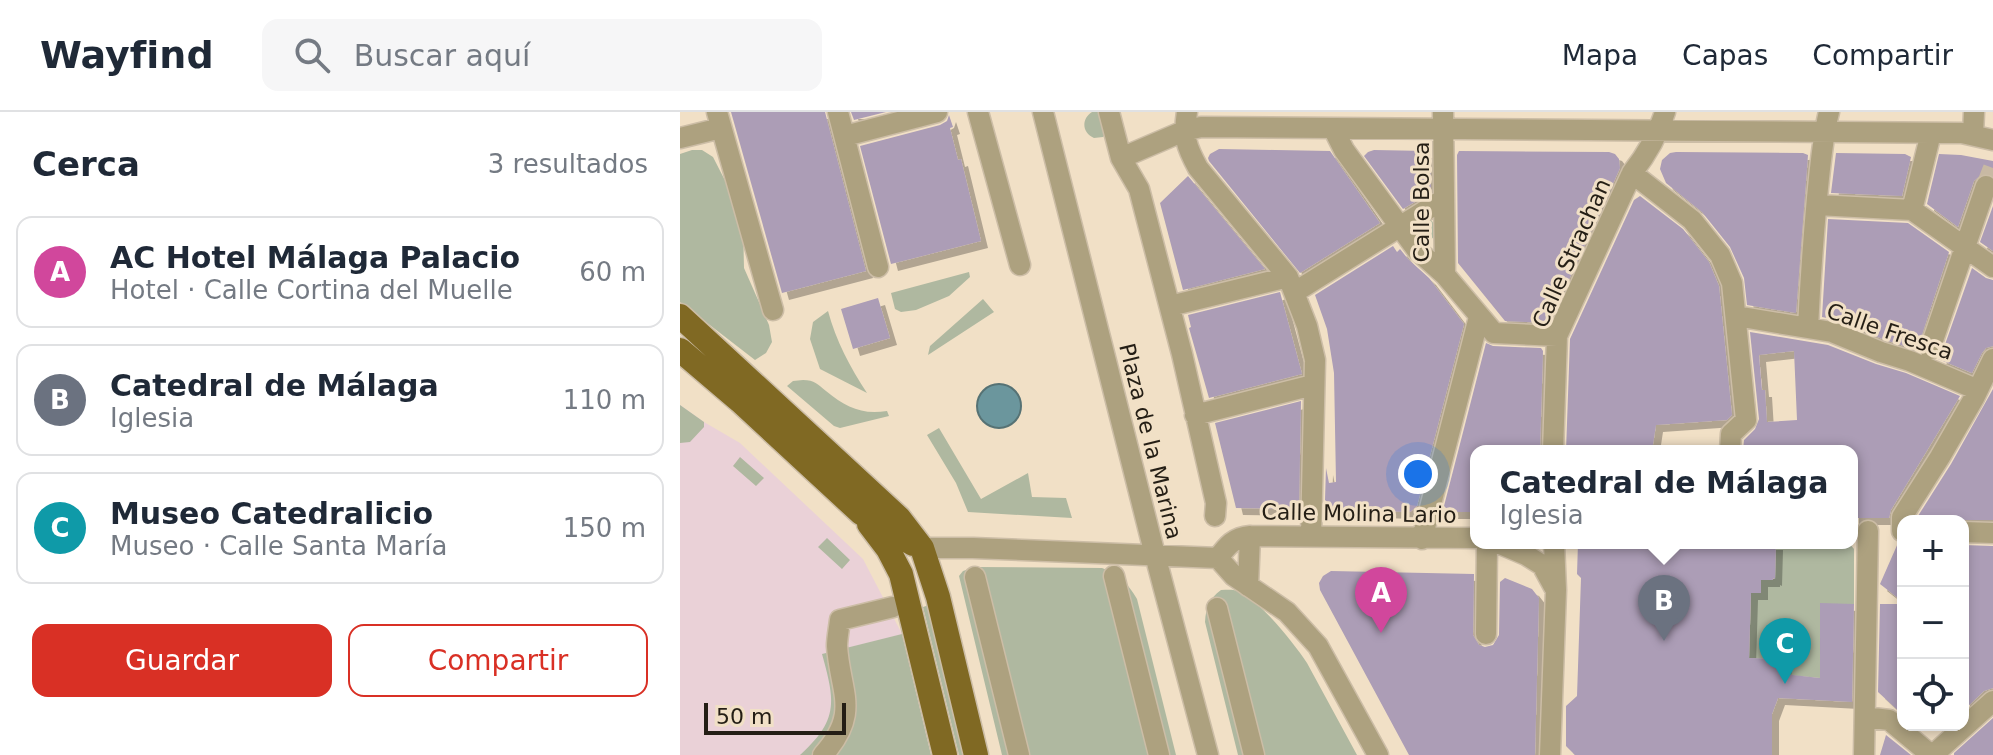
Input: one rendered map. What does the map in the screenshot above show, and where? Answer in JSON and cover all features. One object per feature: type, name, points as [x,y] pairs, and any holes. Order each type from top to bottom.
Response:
[{"type":"main road","points":[[680,316],[899,518],[922,548],[938,597],[976,755]]},
{"type":"main road","points":[[680,350],[861,513],[888,549],[901,574],[945,755]]},
{"type":"main road","points":[[861,513],[922,548]]},
{"type":"street","points":[[838,112],[878,267]]},
{"type":"street","points":[[845,136],[937,112]]},
{"type":"street","points":[[978,112],[1020,265]]},
{"type":"street","name":"Plaza de la Marina","points":[[922,548],[1155,555],[1043,112]]},
{"type":"street","name":"Plaza de la Marina","points":[[1109,112],[1121,158],[1139,189],[1170,306],[1216,503],[1215,516]]},
{"type":"street","points":[[1808,328],[1824,133],[1829,112]]},
{"type":"street","points":[[1121,158],[1186,122],[1201,127],[1284,119],[1333,128],[1444,120],[1662,121],[1824,133],[1976,136],[1974,112]]},
{"type":"street","points":[[680,138],[719,118],[773,310]]},
{"type":"street","name":"Calle Bolsa","points":[[1444,120],[1445,275]]},
{"type":"street","name":"Calle Strachan","points":[[1553,445],[1557,336],[1632,173],[1648,152],[1662,121]]},
{"type":"street","points":[[1186,122],[1187,147],[1198,168],[1291,285],[1307,326],[1315,360],[1311,536]]},
{"type":"street","name":"Calle Bolsa","points":[[1333,128],[1344,150],[1417,250],[1445,275],[1494,333],[1557,336]]},
{"type":"street","points":[[1912,210],[1931,133]]},
{"type":"street","points":[[1632,173],[1692,220],[1720,255],[1732,283],[1746,420],[1731,434],[1730,445]]},
{"type":"street","points":[[1930,349],[1986,186]]},
{"type":"street","points":[[1170,306],[1291,285],[1400,227],[1444,199]]},
{"type":"street","points":[[1817,205],[1912,210],[1993,267]]},
{"type":"street","name":"Calle Fresca","points":[[1736,316],[1839,335],[1978,390]]},
{"type":"street","points":[[1422,539],[1479,317]]},
{"type":"street","points":[[1903,515],[1940,457],[1993,359]]},
{"type":"street","points":[[1195,415],[1313,385]]},
{"type":"street","points":[[1864,755],[1860,531],[1897,531]]},
{"type":"street","points":[[1969,532],[1993,533]]},
{"type":"street","points":[[1248,586],[1250,536]]},
{"type":"street","name":"Calle Molina Lario","points":[[1218,558],[1229,544],[1240,537],[1250,536],[1470,538]]},
{"type":"street","points":[[1486,634],[1487,549]]},
{"type":"street","points":[[1512,549],[1542,565],[1556,590]]},
{"type":"street","points":[[1550,755],[1556,590],[1554,549]]},
{"type":"street","points":[[1208,755],[1155,555],[1218,558],[1234,576],[1287,612],[1318,646],[1378,755]]},
{"type":"street","points":[[1114,576],[1159,755]]},
{"type":"street","points":[[975,577],[1019,755]]},
{"type":"street","points":[[823,755],[836,741],[847,707],[837,645],[840,620],[893,607]]},
{"type":"street","points":[[1217,608],[1254,755]]},
{"type":"street","points":[[1865,717],[1889,720],[1932,755],[1993,701]]},
{"type":"shaded area","points":[[680,405],[740,443],[863,559],[902,634],[931,755],[680,755]]},
{"type":"green space","points":[[1092,112],[1101,112],[1108,132],[1103,137],[1094,138],[1085,129],[1086,118]]},
{"type":"green space","points":[[702,150],[713,157],[736,202],[743,225],[744,268],[769,325],[772,342],[766,353],[755,360],[680,302],[680,154]]},
{"type":"green space","points":[[1429,218],[1435,226],[1434,237],[1422,242],[1412,226]]},
{"type":"green space","points":[[969,272],[970,277],[949,296],[916,310],[901,312],[895,309],[891,293]]},
{"type":"green space","points":[[983,299],[994,312],[928,355],[930,346]]},
{"type":"green space","points":[[828,311],[844,354],[867,393],[820,369],[810,339],[813,322]]},
{"type":"green space","points":[[793,381],[816,383],[854,408],[869,412],[887,411],[889,416],[840,428],[834,426],[787,386]]},
{"type":"green space","points":[[680,405],[704,422],[704,427],[690,442],[680,443]]},
{"type":"green space","points":[[939,428],[981,499],[1028,473],[1032,497],[1066,498],[1072,518],[968,512],[956,483],[927,435]]},
{"type":"green space","points":[[740,457],[764,478],[756,486],[733,466]]},
{"type":"green space","points":[[827,538],[850,560],[842,569],[818,547]]},
{"type":"green space","points":[[1776,549],[1854,549],[1854,604],[1820,604],[1820,678],[1788,675],[1784,659],[1749,658],[1751,593],[1761,593],[1761,580],[1775,578]]},
{"type":"green space","points":[[975,567],[1102,568],[1123,580],[1137,599],[1176,755],[1002,755],[959,576]]},
{"type":"green space","points":[[1221,590],[1235,590],[1248,597],[1286,634],[1307,663],[1357,755],[1238,755],[1205,622],[1209,604]]},
{"type":"green space","points":[[929,605],[966,755],[959,755],[923,607]]},
{"type":"green space","points":[[902,634],[931,755],[800,755],[813,743],[828,720],[830,685],[822,654]]},
{"type":"water","points":[[999,384],[1015,390],[1021,406],[1015,422],[999,428],[983,422],[977,406],[983,390]]},
{"type":"building","points":[[731,112],[825,112],[866,271],[782,293]]},
{"type":"building","points":[[851,112],[886,112],[854,120]]},
{"type":"building","points":[[949,115],[981,241],[891,264],[860,146],[940,125],[947,121]]},
{"type":"building","points":[[1219,149],[1330,151],[1380,223],[1300,273],[1209,161],[1210,154]]},
{"type":"building","points":[[1374,150],[1430,152],[1431,192],[1403,209],[1364,156]]},
{"type":"building","points":[[1459,151],[1609,152],[1619,159],[1620,168],[1549,323],[1505,321],[1458,263]]},
{"type":"building","points":[[1676,152],[1808,155],[1796,313],[1747,305],[1744,278],[1730,247],[1702,212],[1666,183],[1660,169],[1662,160]]},
{"type":"building","points":[[1836,153],[1905,154],[1911,157],[1902,196],[1831,193]]},
{"type":"building","points":[[1939,154],[1993,161],[1993,175],[1983,173],[1974,181],[1958,227],[1927,204]]},
{"type":"building","points":[[1188,176],[1265,269],[1183,290],[1160,203]]},
{"type":"building","points":[[1640,196],[1683,229],[1709,262],[1719,286],[1732,415],[1727,420],[1656,425],[1653,445],[1566,445],[1570,339],[1634,200]]},
{"type":"building","points":[[1993,206],[1993,251],[1980,242]]},
{"type":"building","points":[[1828,219],[1908,223],[1949,252],[1917,350],[1822,317]]},
{"type":"building","points":[[1393,246],[1397,252],[1400,249],[1429,278],[1464,324],[1417,506],[1410,512],[1336,510],[1325,500],[1326,468],[1329,483],[1336,482],[1334,373],[1327,329],[1315,295]]},
{"type":"building","points":[[1972,268],[1993,280],[1993,346],[1982,353],[1972,373],[1938,359]]},
{"type":"building","points":[[1280,292],[1302,374],[1209,398],[1188,315]]},
{"type":"building","points":[[878,298],[890,338],[853,349],[841,309]]},
{"type":"building","points":[[1750,332],[1828,345],[1960,396],[1889,518],[1858,518],[1858,445],[1744,445],[1744,440],[1755,429],[1759,419]],"holes":[[[1794,351],[1797,420],[1767,422],[1759,355]]]},
{"type":"building","points":[[1486,343],[1541,348],[1540,445],[1470,445],[1470,512],[1450,512],[1444,506]]},
{"type":"building","points":[[1993,389],[1993,520],[1969,520],[1969,515],[1919,515]]},
{"type":"building","points":[[1301,401],[1299,509],[1236,508],[1215,423]]},
{"type":"building","points":[[1897,545],[1897,597],[1880,584]]},
{"type":"building","points":[[1969,545],[1993,546],[1993,688],[1984,691],[1969,705]]},
{"type":"building","points":[[1578,549],[1776,549],[1775,579],[1761,580],[1761,593],[1751,593],[1749,658],[1785,659],[1784,674],[1820,678],[1820,603],[1854,604],[1852,702],[1778,698],[1772,714],[1772,755],[1575,755],[1566,746],[1566,706],[1577,696],[1581,578],[1577,574]]},
{"type":"building","points":[[1331,571],[1474,574],[1473,635],[1479,645],[1485,647],[1493,645],[1499,635],[1500,582],[1505,578],[1532,589],[1539,598],[1535,755],[1409,755],[1320,590],[1319,583],[1323,576]]},
{"type":"building","points":[[1880,604],[1897,604],[1897,709],[1878,692]]},
{"type":"building","points":[[1993,718],[1993,755],[1954,755],[1954,753]]},
{"type":"building","points":[[1886,735],[1911,755],[1880,755]]},
{"type":"tunnel","points":[[1986,186],[1993,168]]},
{"type":"place","name":"AC Hotel Málaga Palacio","points":[[1381,633]]},
{"type":"place","name":"Catedral de Málaga","points":[[1664,641]]},
{"type":"place","name":"Museo Catedralicio","points":[[1785,684]]}]
